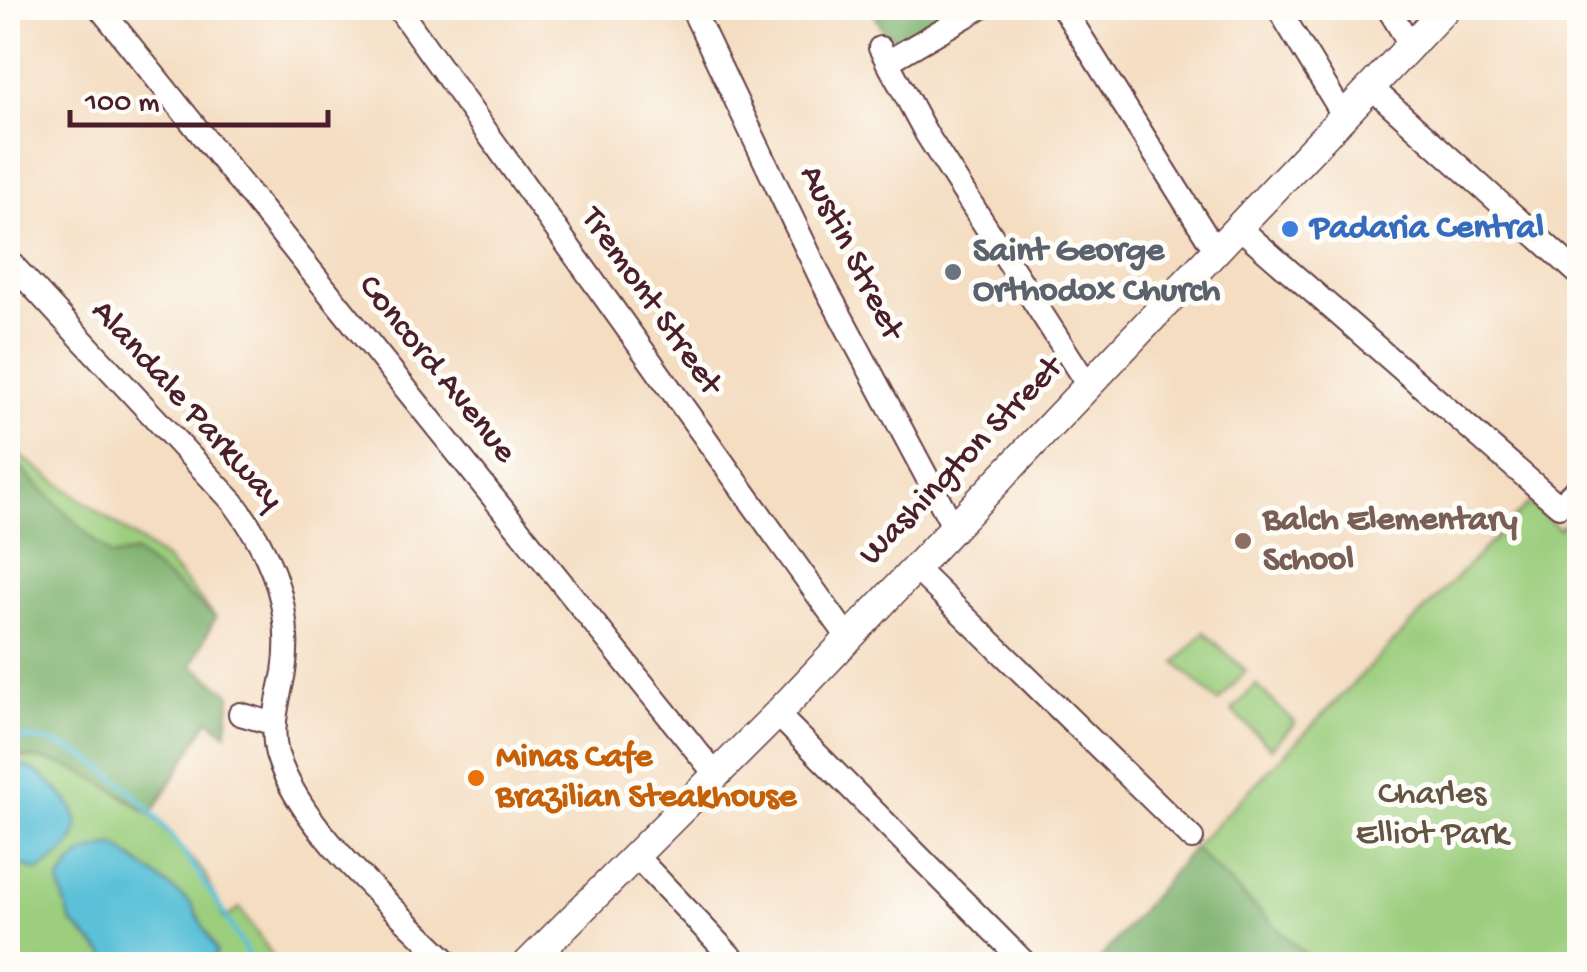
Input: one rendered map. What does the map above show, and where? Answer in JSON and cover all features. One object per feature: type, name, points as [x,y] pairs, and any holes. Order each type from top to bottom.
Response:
[{"type":"main road","name":"Washington Street","points":[[527,964],[777,714],[1087,384],[1241,229],[1446,8]]},
{"type":"street","name":"Concord Avenue","points":[[100,8],[716,775]]},
{"type":"street","name":"Tremont Street","points":[[398,8],[847,636]]},
{"type":"street","name":"Austin Street","points":[[692,8],[822,281],[953,526]]},
{"type":"street","points":[[980,8],[883,55],[926,135],[1087,384]]},
{"type":"street","points":[[1064,8],[1217,253]]},
{"type":"street","points":[[1278,8],[1345,118]]},
{"type":"street","points":[[1388,8],[1411,46]]},
{"type":"street","points":[[1372,89],[1580,274]]},
{"type":"street","points":[[1241,229],[1559,506],[1580,486]]},
{"type":"street","name":"Alandale Parkway","points":[[9,265],[233,502],[257,534],[282,594],[286,623],[275,724],[283,771],[315,822],[450,964]]},
{"type":"street","points":[[914,568],[1192,838]]},
{"type":"street","points":[[240,714],[275,724]]},
{"type":"street","points":[[777,714],[1026,964]]},
{"type":"street","points":[[636,856],[738,964]]},
{"type":"green space","points":[[872,8],[956,8],[896,39],[884,32]]},
{"type":"green space","points":[[8,447],[166,560],[215,617],[192,665],[231,695],[226,733],[209,719],[151,815],[205,874],[224,919],[240,908],[278,964],[8,964]]},
{"type":"green space","points":[[8,456],[111,557],[135,552],[215,617],[192,665],[231,695],[226,733],[209,719],[151,815],[67,766],[8,757]]},
{"type":"green space","name":"Charles Elliot Park","points":[[1529,503],[1559,529],[1579,509],[1579,964],[1313,964],[1193,848]]},
{"type":"green space","points":[[1204,632],[1246,671],[1218,702],[1176,663]]},
{"type":"green space","points":[[1256,685],[1295,723],[1271,748],[1232,711]]},
{"type":"green space","points":[[1193,848],[1315,964],[1096,964]]},
{"type":"water","points":[[8,764],[39,773],[74,812],[77,823],[71,843],[38,871],[8,861]]},
{"type":"water","points":[[115,845],[191,903],[217,952],[212,964],[114,964],[71,922],[59,883],[81,855]]},
{"type":"waterway","points":[[8,739],[49,742],[87,758],[122,783],[185,854],[253,964]]},
{"type":"place","name":"Padaria Central","points":[[1290,229]]},
{"type":"place","name":"Saint George Orthodox Church","points":[[953,272]]},
{"type":"place","name":"Balch Elementary School","points":[[1243,541]]},
{"type":"place","name":"Minas Cafe Brazilian Steakhouse","points":[[476,778]]}]
